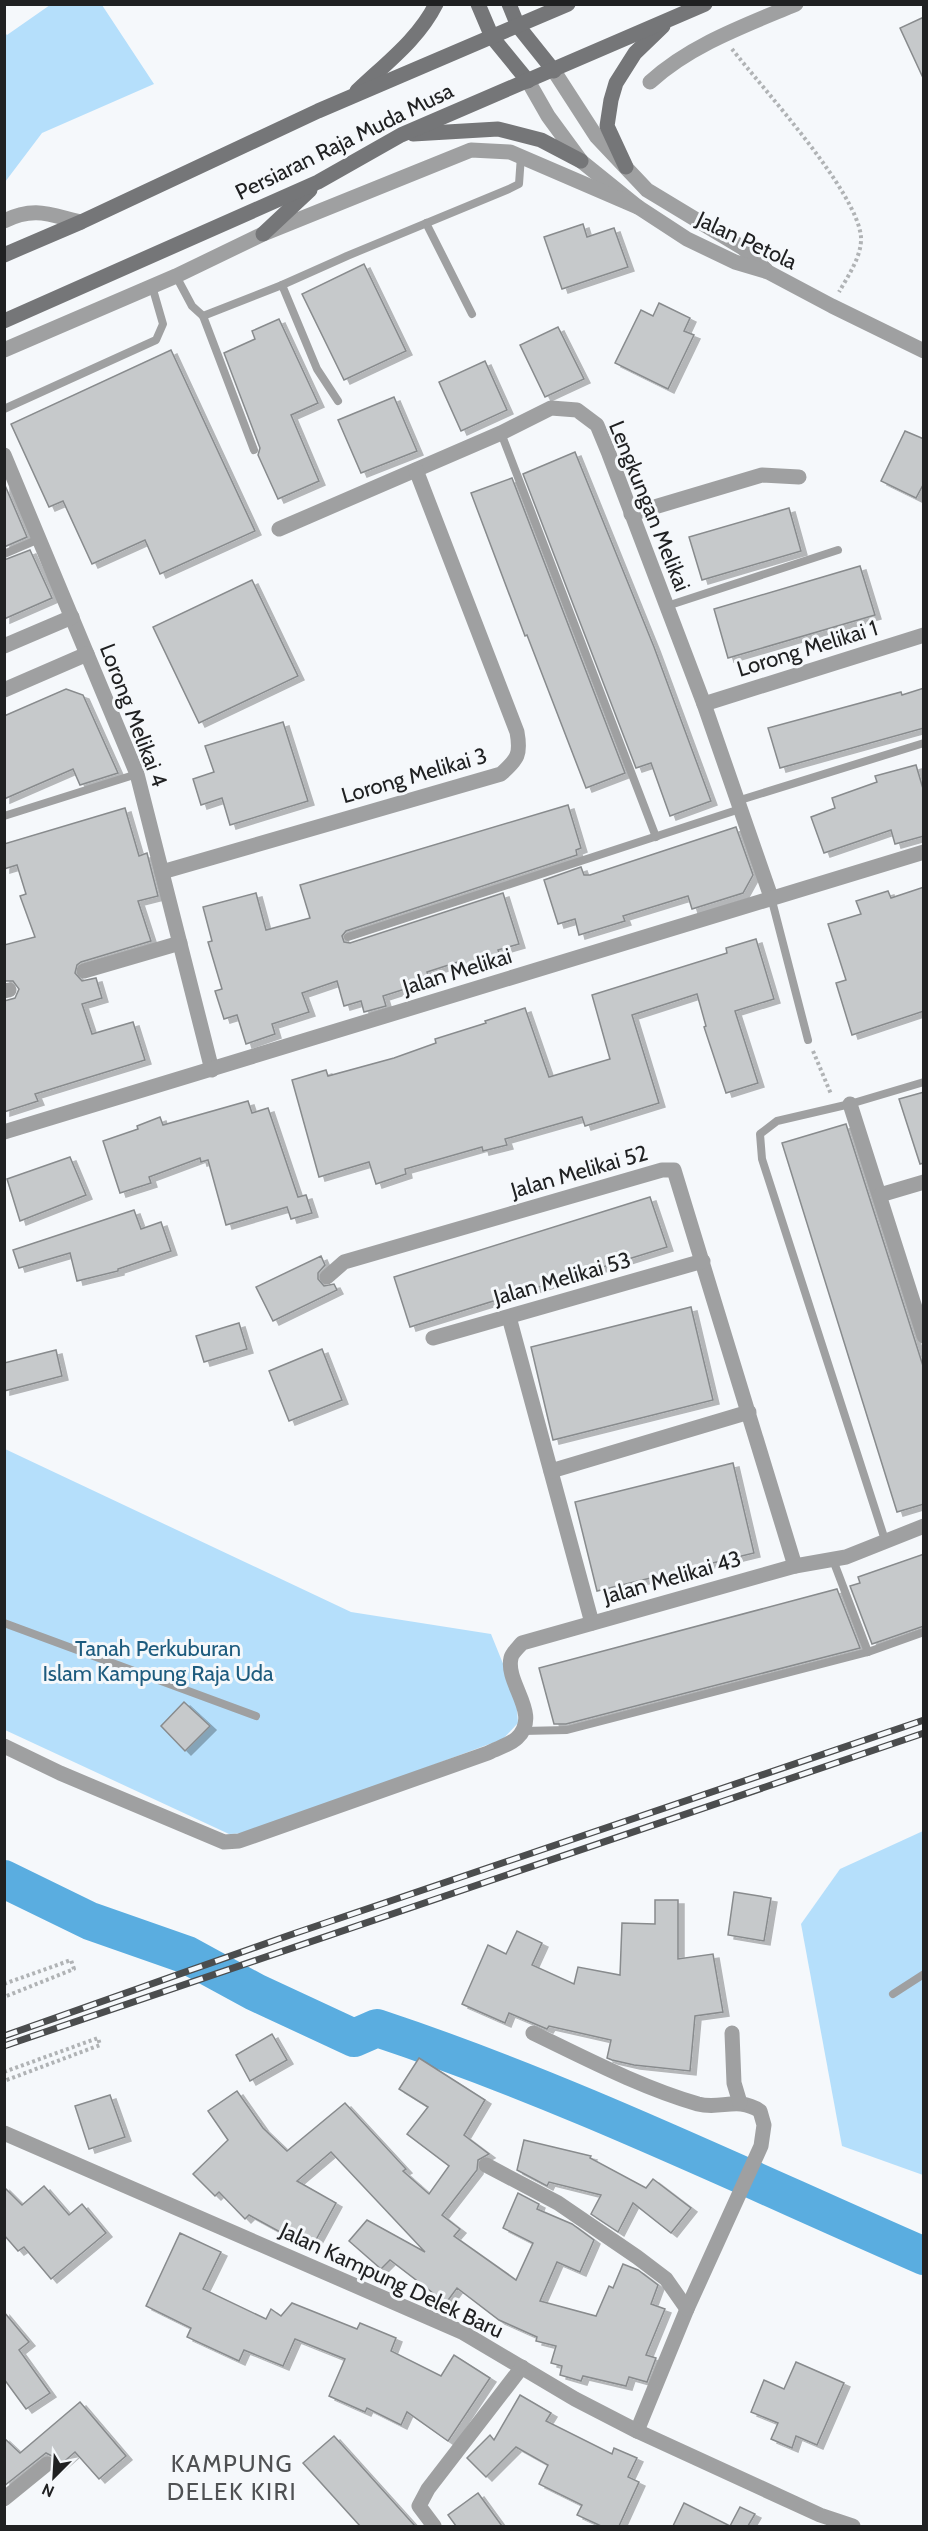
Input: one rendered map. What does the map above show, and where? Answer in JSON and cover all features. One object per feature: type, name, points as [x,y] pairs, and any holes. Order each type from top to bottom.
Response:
[{"type":"main road","points":[[348,99],[410,41],[427,21],[436,4]]},
{"type":"main road","points":[[478,4],[492,37],[528,81]]},
{"type":"main road","points":[[509,4],[518,26],[554,70]]},
{"type":"main road","name":"Persiaran Raja Muda Musa","points":[[4,255],[348,99],[568,4]]},
{"type":"main road","name":"Persiaran Raja Muda Musa","points":[[4,321],[318,182],[401,135],[705,4]]},
{"type":"main road","points":[[626,167],[607,126],[616,83],[635,53],[669,20]]},
{"type":"main road","points":[[401,135],[498,129],[541,140],[581,161]]},
{"type":"main road","points":[[263,234],[318,182]]},
{"type":"street","points":[[650,82],[679,59],[796,4]]},
{"type":"street","points":[[554,70],[596,136],[647,190],[743,248],[768,272]]},
{"type":"street","name":"Jalan Petola","points":[[528,81],[548,116],[581,161],[638,207],[687,239],[735,262],[768,272],[924,351]]},
{"type":"street","points":[[4,350],[176,276],[263,234],[471,150],[510,152],[638,207]]},
{"type":"street","points":[[4,221],[21,213],[37,212],[81,222]]},
{"type":"street","name":"Lengkungan Melikai","points":[[279,530],[501,433],[551,408],[577,410],[597,425],[704,704],[771,897]]},
{"type":"street","name":"Lorong Melikai 4","points":[[4,455],[137,774],[212,1070]]},
{"type":"street","name":"Lorong Melikai 3","points":[[162,872],[501,774],[513,764],[520,750],[517,732],[416,470]]},
{"type":"street","points":[[631,514],[762,475],[799,477]]},
{"type":"street","points":[[4,646],[72,617]]},
{"type":"street","name":"Lorong Melikai 1","points":[[704,704],[924,635]]},
{"type":"street","points":[[4,690],[87,654]]},
{"type":"street","name":"Jalan Melikai","points":[[4,1132],[924,852]]},
{"type":"street","points":[[84,970],[180,943]]},
{"type":"street","points":[[844,1105],[880,1195],[924,1336]]},
{"type":"street","name":"Jalan Melikai 52","points":[[327,1277],[344,1262],[662,1170],[674,1170],[795,1566]]},
{"type":"street","points":[[880,1195],[924,1182]]},
{"type":"street","name":"Jalan Melikai 53","points":[[433,1338],[703,1261]]},
{"type":"street","points":[[509,1317],[592,1623]]},
{"type":"street","points":[[551,1471],[749,1412]]},
{"type":"street","name":"Jalan Melikai 43","points":[[523,1731],[526,1719],[510,1669],[511,1656],[522,1643],[795,1566],[833,1560],[924,1526]]},
{"type":"street","points":[[4,1746],[60,1773],[224,1842],[254,1837],[488,1753],[515,1740],[523,1731]]},
{"type":"street","points":[[533,2033],[633,2081],[701,2105],[740,2103],[750,2105],[760,2111],[764,2125],[761,2146],[687,2309],[637,2431]]},
{"type":"street","points":[[732,2033],[734,2083],[740,2103]]},
{"type":"street","name":"Jalan Kampung Delek Baru","points":[[4,2133],[462,2331],[575,2399],[637,2431],[820,2515],[853,2526]]},
{"type":"street","points":[[486,2164],[558,2203],[637,2257],[666,2279],[687,2309]]},
{"type":"street","points":[[434,2526],[419,2506],[428,2489],[522,2367]]},
{"type":"street","points":[[4,2499],[47,2464]]},
{"type":"lane","points":[[203,316],[282,285],[519,184],[521,156]]},
{"type":"lane","points":[[426,223],[472,314]]},
{"type":"lane","points":[[176,276],[192,306],[203,316],[254,450]]},
{"type":"lane","points":[[282,285],[317,369],[338,401]]},
{"type":"lane","points":[[4,409],[156,340],[163,324],[152,286]]},
{"type":"lane","points":[[501,433],[656,837]]},
{"type":"lane","points":[[4,554],[39,539]]},
{"type":"lane","points":[[667,606],[838,550]]},
{"type":"lane","points":[[348,937],[656,837],[739,805],[924,743]]},
{"type":"lane","points":[[4,816],[137,774]]},
{"type":"lane","points":[[771,897],[808,1040]]},
{"type":"lane","points":[[885,1540],[762,1159],[760,1134],[777,1121],[924,1082]]},
{"type":"lane","points":[[833,1560],[868,1652]]},
{"type":"lane","points":[[4,1623],[256,1716]]},
{"type":"lane","points":[[523,1731],[567,1730],[868,1652],[924,1632]]},
{"type":"lane","points":[[893,1994],[924,1974]]},
{"type":"path","points":[[722,37],[836,180],[858,224],[861,239],[855,263],[832,306]]},
{"type":"path","points":[[808,1040],[844,1105]]},
{"type":"path","points":[[4,1984],[70,1960],[74,1969],[4,1997]]},
{"type":"path","points":[[4,2072],[98,2038],[100,2045],[4,2081]]},
{"type":"green space","points":[[50,5],[102,5],[154,84],[42,133],[5,182],[5,33],[7,35]]},
{"type":"green space","name":"Tanah Perkuburan Islam Kampung Raja Uda","points":[[5,1449],[351,1612],[491,1634],[516,1696],[518,1723],[503,1739],[250,1833],[229,1834],[5,1730]]},
{"type":"green space","points":[[923,1831],[923,2175],[842,2146],[801,1924],[840,1869]]},
{"type":"building","points":[[924,17],[924,80],[900,28]]},
{"type":"building","points":[[583,224],[587,237],[614,228],[628,267],[562,289],[544,237]]},
{"type":"building","points":[[364,264],[406,351],[344,380],[302,294]]},
{"type":"building","points":[[659,303],[690,318],[684,331],[694,335],[668,389],[615,363],[641,310],[653,316]]},
{"type":"building","points":[[279,319],[318,403],[291,415],[319,481],[278,499],[258,455],[260,448],[224,353],[255,339],[252,331]]},
{"type":"building","points":[[558,327],[584,379],[545,397],[520,345]]},
{"type":"building","points":[[171,350],[255,531],[160,574],[145,540],[92,564],[63,501],[49,507],[11,424]]},
{"type":"building","points":[[485,361],[507,410],[461,431],[439,382]]},
{"type":"building","points":[[394,397],[417,451],[361,473],[338,420]]},
{"type":"building","points":[[905,431],[924,439],[924,483],[916,498],[881,481]]},
{"type":"building","points":[[575,452],[654,647],[711,801],[670,816],[651,763],[636,768],[523,474]]},
{"type":"building","points":[[512,478],[625,773],[586,788],[471,493]]},
{"type":"building","points":[[4,483],[27,537],[4,547]]},
{"type":"building","points":[[789,508],[801,551],[702,580],[689,537]]},
{"type":"building","points":[[30,550],[52,598],[4,619],[4,560]]},
{"type":"building","points":[[860,566],[875,615],[728,658],[714,609]]},
{"type":"building","points":[[252,580],[298,676],[199,723],[153,627]]},
{"type":"building","points":[[924,688],[924,728],[780,768],[768,728],[901,692],[902,695]]},
{"type":"building","points":[[66,689],[83,695],[118,773],[80,785],[73,769],[4,799],[4,716]]},
{"type":"building","points":[[283,722],[308,801],[230,825],[222,798],[201,805],[193,779],[214,772],[205,746]]},
{"type":"building","points":[[916,765],[924,792],[924,836],[895,844],[891,830],[824,853],[811,817],[835,808],[832,798],[877,782],[875,776]]},
{"type":"building","points":[[568,805],[581,848],[576,850],[577,855],[346,931],[342,936],[344,942],[350,943],[503,893],[519,944],[498,950],[501,958],[463,969],[461,961],[427,972],[430,981],[383,996],[386,1006],[364,1012],[361,1001],[344,1006],[337,981],[302,993],[309,1012],[272,1024],[275,1034],[246,1044],[237,1015],[224,1019],[215,991],[222,989],[208,942],[212,941],[203,907],[256,893],[266,930],[310,918],[300,885]]},
{"type":"building","points":[[125,808],[139,856],[147,853],[158,896],[138,901],[151,941],[81,962],[77,965],[75,973],[82,981],[96,978],[102,998],[82,1004],[92,1034],[133,1022],[145,1060],[35,1094],[38,1101],[4,1112],[4,1001],[15,998],[19,989],[13,981],[4,981],[4,945],[35,937],[20,896],[26,894],[17,865],[4,869],[4,844]]},
{"type":"building","points":[[736,827],[753,875],[743,893],[692,909],[688,896],[623,916],[625,921],[579,935],[575,919],[558,924],[544,880],[581,867],[584,875],[590,875]]},
{"type":"building","points":[[924,887],[924,1011],[852,1035],[836,983],[846,980],[828,924],[861,914],[856,901],[888,891],[891,898]]},
{"type":"building","points":[[756,939],[774,999],[735,1011],[758,1083],[726,1093],[704,1027],[706,1026],[697,994],[632,1015],[659,1103],[585,1126],[582,1117],[505,1139],[507,1145],[483,1151],[482,1147],[405,1169],[406,1174],[376,1184],[369,1162],[319,1177],[292,1080],[326,1070],[328,1076],[394,1058],[436,1043],[435,1039],[525,1008],[549,1077],[610,1059],[592,995],[727,953],[726,948]]},
{"type":"building","points":[[924,1092],[924,1163],[920,1164],[899,1099]]},
{"type":"building","points":[[248,1101],[252,1113],[268,1108],[298,1197],[306,1195],[312,1213],[291,1219],[287,1207],[226,1225],[208,1160],[201,1162],[200,1158],[149,1177],[151,1183],[120,1193],[103,1141],[138,1129],[137,1126],[160,1117],[163,1125]]},
{"type":"building","points":[[846,1124],[924,1369],[924,1504],[897,1512],[782,1143]]},
{"type":"building","points":[[70,1157],[86,1195],[20,1221],[7,1179]]},
{"type":"building","points":[[650,1197],[667,1247],[410,1327],[394,1277]]},
{"type":"building","points":[[134,1210],[141,1229],[161,1222],[171,1251],[118,1269],[118,1271],[77,1281],[70,1253],[19,1268],[13,1250]]},
{"type":"building","points":[[321,1256],[325,1265],[318,1273],[318,1279],[324,1286],[334,1284],[337,1290],[273,1321],[256,1287]]},
{"type":"building","points":[[691,1307],[713,1400],[553,1440],[531,1347]]},
{"type":"building","points":[[239,1323],[247,1349],[204,1362],[196,1336]]},
{"type":"building","points":[[322,1349],[342,1400],[289,1421],[269,1371]]},
{"type":"building","points":[[56,1350],[62,1376],[4,1391],[4,1363]]},
{"type":"building","points":[[733,1463],[754,1553],[597,1591],[575,1502]]},
{"type":"building","points":[[924,1554],[924,1626],[872,1644],[850,1586],[860,1583],[858,1577]]},
{"type":"building","points":[[837,1589],[860,1648],[566,1724],[554,1724],[539,1668]]},
{"type":"building","points":[[184,1702],[210,1726],[185,1751],[161,1726]]},
{"type":"building","points":[[734,1892],[771,1898],[764,1941],[728,1935]]},
{"type":"building","points":[[655,1900],[678,1900],[678,1959],[713,1954],[723,2012],[695,2016],[690,2071],[634,2065],[612,2060],[607,2058],[611,2040],[549,2026],[547,2029],[509,2013],[505,2023],[462,2004],[488,1945],[506,1954],[517,1931],[542,1943],[532,1965],[574,1984],[578,1967],[620,1975],[622,1923],[655,1924]]},
{"type":"building","points":[[272,2034],[287,2060],[250,2081],[236,2055]]},
{"type":"building","points":[[419,2058],[485,2100],[464,2135],[489,2154],[478,2160],[477,2170],[442,2215],[460,2229],[454,2236],[516,2280],[533,2243],[503,2228],[518,2193],[539,2204],[537,2209],[572,2224],[594,2240],[580,2272],[557,2262],[540,2301],[596,2316],[609,2286],[613,2288],[623,2264],[638,2270],[658,2285],[651,2304],[665,2309],[646,2355],[656,2358],[647,2382],[629,2377],[626,2386],[583,2376],[581,2381],[560,2375],[562,2366],[551,2363],[556,2346],[536,2341],[537,2337],[499,2320],[457,2288],[446,2303],[390,2260],[381,2269],[349,2241],[367,2220],[425,2252],[331,2152],[297,2181],[336,2203],[311,2249],[249,2215],[245,2219],[219,2192],[215,2196],[193,2174],[228,2140],[208,2111],[237,2091],[263,2128],[287,2151],[345,2103],[406,2169],[403,2171],[429,2194],[449,2166],[407,2134],[428,2107],[399,2089]]},
{"type":"building","points":[[110,2095],[125,2137],[89,2149],[75,2106]]},
{"type":"building","points":[[524,2140],[591,2156],[590,2158],[646,2188],[653,2179],[691,2208],[671,2233],[633,2203],[618,2232],[591,2214],[601,2195],[549,2182],[547,2186],[517,2170]]},
{"type":"building","points":[[44,2186],[69,2215],[82,2204],[106,2233],[51,2279],[24,2247],[18,2251],[4,2235],[4,2187],[22,2205]]},
{"type":"building","points":[[180,2233],[221,2252],[203,2289],[266,2319],[271,2309],[281,2316],[292,2303],[357,2329],[360,2323],[396,2338],[391,2351],[441,2376],[454,2355],[490,2378],[448,2441],[407,2412],[401,2425],[367,2408],[365,2412],[329,2396],[345,2359],[295,2339],[283,2366],[244,2350],[239,2361],[187,2337],[191,2328],[146,2306]]},
{"type":"building","points":[[4,2312],[29,2342],[19,2350],[50,2393],[26,2409],[4,2379]]},
{"type":"building","points":[[796,2362],[844,2383],[817,2445],[796,2436],[792,2448],[771,2439],[778,2423],[751,2412],[764,2380],[784,2389]]},
{"type":"building","points":[[520,2395],[551,2413],[546,2421],[612,2454],[614,2448],[637,2458],[628,2477],[639,2482],[619,2526],[601,2526],[577,2515],[582,2505],[539,2484],[548,2465],[516,2447],[486,2477],[467,2458],[490,2435],[494,2440]]},
{"type":"building","points":[[80,2402],[126,2456],[99,2479],[75,2452],[58,2467],[54,2457],[46,2453],[4,2486],[4,2438],[20,2453]]},
{"type":"building","points":[[334,2436],[415,2526],[360,2526],[303,2463]]},
{"type":"building","points":[[478,2493],[502,2526],[456,2526],[448,2515]]},
{"type":"building","points":[[684,2503],[730,2526],[673,2526]]},
{"type":"building","points":[[740,2507],[755,2514],[748,2526],[730,2526]]},
{"type":"waterway","points":[[4,1879],[90,1921],[187,1955],[255,1992],[354,2038],[377,2028],[447,2052],[653,2136],[924,2256]]},
{"type":"railway","points":[[4,2036],[290,1935],[924,1720]]},
{"type":"railway","points":[[4,2046],[924,1733]]},
{"type":"district","name":"KAMPUNG DELEK KIRI","points":[[232,2478]]}]
